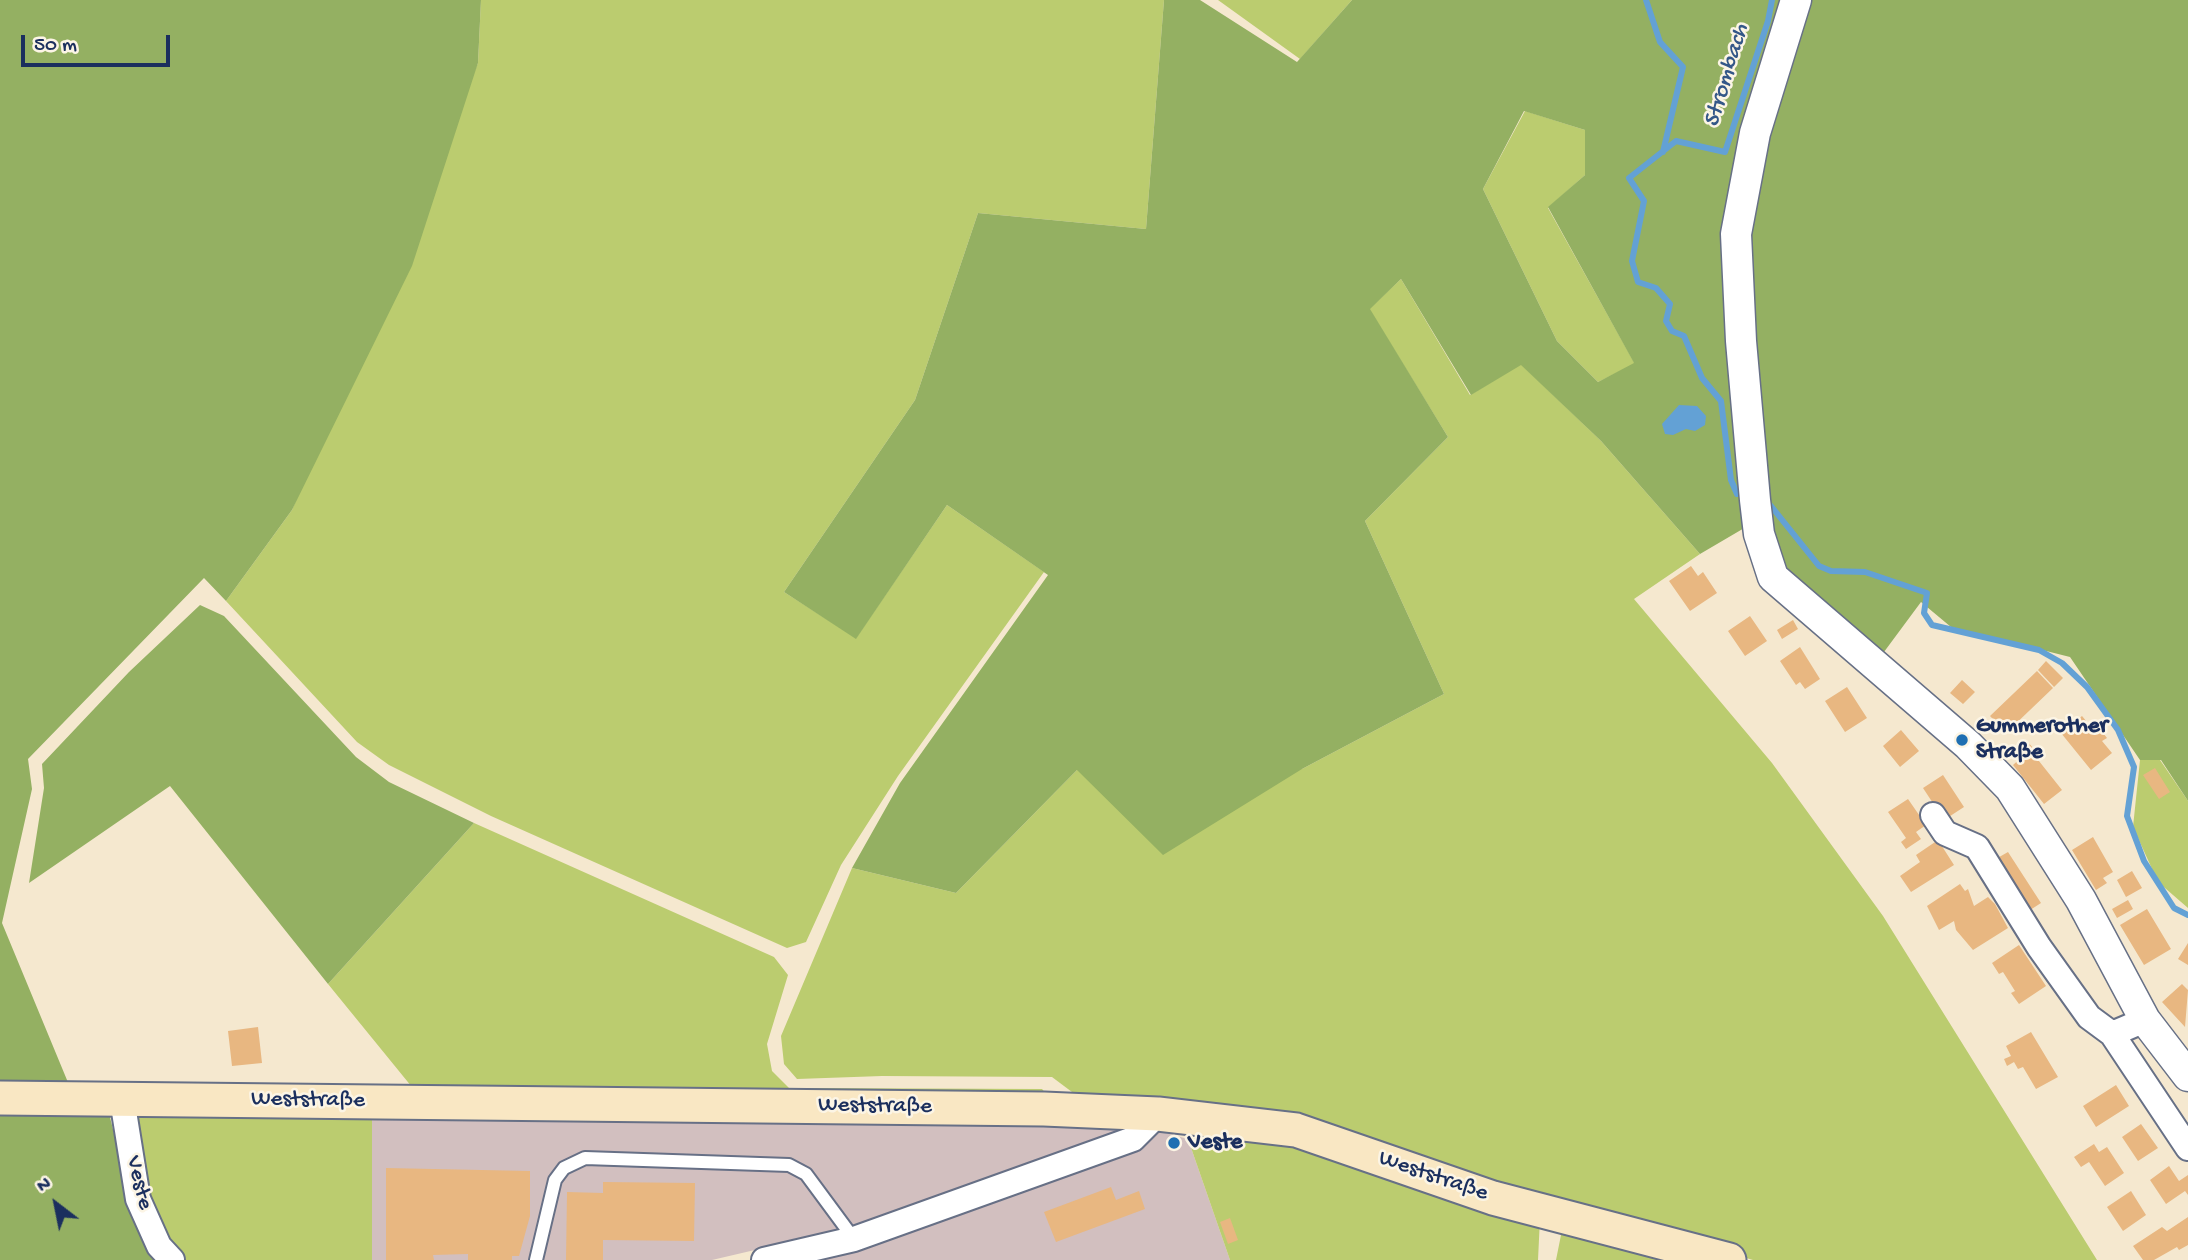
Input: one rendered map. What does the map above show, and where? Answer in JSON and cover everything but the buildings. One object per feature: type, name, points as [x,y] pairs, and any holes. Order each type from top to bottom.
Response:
[{"type":"main road","name":"Weststraße","points":[[0,1098],[1044,1109],[1158,1115],[1296,1130],[1493,1198],[1729,1260]]},
{"type":"street","points":[[1796,0],[1755,133],[1736,234],[1741,341],[1755,500],[1759,534],[1773,577],[1938,718],[2010,788],[2081,900],[2145,1020],[2188,1076]]},
{"type":"street","points":[[1933,815],[1945,833],[1977,847],[2039,947],[2089,1017],[2112,1034],[2188,1148]]},
{"type":"street","points":[[2112,1034],[2145,1020]]},
{"type":"street","name":"Veste","points":[[122,1099],[138,1199],[159,1247],[172,1260]]},
{"type":"street","points":[[764,1260],[799,1256],[855,1239],[1133,1139],[1158,1115]]},
{"type":"lane","points":[[536,1260],[555,1180],[564,1168],[585,1158],[789,1165],[806,1174],[855,1239]]},
{"type":"shaded area","points":[[372,1111],[1113,1119],[1188,1139],[1230,1260],[819,1260],[825,1250],[819,1235],[712,1260],[372,1260]]},
{"type":"green space","points":[[0,0],[481,0],[478,63],[412,266],[292,510],[226,601],[204,578],[28,759],[32,789],[2,923],[79,1109],[108,1109],[130,1199],[158,1260],[0,1260]]},
{"type":"green space","points":[[481,0],[1164,0],[1146,229],[978,213],[915,400],[784,592],[856,638],[947,505],[1044,572],[898,776],[841,865],[806,942],[787,948],[491,816],[389,765],[357,742],[226,601],[292,510],[478,63]]},
{"type":"green space","points":[[1164,0],[1200,0],[1297,62],[1352,0],[2188,0],[2188,801],[2161,760],[2140,760],[2070,657],[1951,627],[1921,602],[1881,656],[1784,567],[1746,527],[1700,554],[1601,441],[1521,365],[1471,395],[1401,279],[1370,309],[1448,437],[1365,521],[1444,694],[1302,769],[1163,855],[1077,770],[956,893],[852,868],[900,783],[1048,575],[947,505],[856,639],[784,592],[915,400],[978,213],[1146,229]],"holes":[[[1524,111],[1585,130],[1585,175],[1548,207],[1634,363],[1598,382],[1557,341],[1483,189]]]},
{"type":"green space","points":[[1218,0],[1352,0],[1300,59]]},
{"type":"green space","points":[[1525,111],[1585,130],[1585,175],[1548,208],[1635,364],[1598,382],[1557,341],[1483,189]]},
{"type":"green space","points":[[1401,279],[1470,395],[1521,364],[1601,441],[1700,554],[1634,599],[1772,763],[1883,916],[2097,1260],[1753,1260],[1582,1209],[1080,1098],[1052,1077],[882,1076],[797,1079],[784,1064],[781,1036],[852,868],[956,893],[1077,770],[1302,769],[1444,694],[1365,521],[1448,437],[1369,309]]},
{"type":"green space","points":[[200,605],[224,616],[356,757],[389,782],[474,823],[328,984],[170,786],[29,883],[44,788],[42,764],[129,672]]},
{"type":"green space","points":[[2140,760],[2160,760],[2188,801],[2188,908],[2158,882],[2133,827]]},
{"type":"green space","points":[[474,823],[774,957],[788,975],[767,1044],[772,1071],[789,1088],[1042,1089],[1051,1099],[416,1092],[328,984]]},
{"type":"green space","points":[[372,1111],[372,1260],[183,1260],[167,1243],[145,1197],[138,1155],[137,1112]]},
{"type":"green space","points":[[1234,1133],[1293,1140],[1540,1218],[1538,1260],[1230,1260],[1188,1139]]},
{"type":"green space","points":[[1563,1225],[1703,1260],[1556,1260]]},
{"type":"water","points":[[1679,405],[1697,406],[1706,416],[1705,425],[1695,431],[1686,429],[1673,435],[1665,434],[1662,424]]},
{"type":"waterway","points":[[1646,0],[1660,42],[1683,67],[1663,152]]},
{"type":"waterway","name":"Strombach","points":[[1737,494],[1731,480],[1721,401],[1702,378],[1684,336],[1672,331],[1666,321],[1670,304],[1656,288],[1638,282],[1632,261],[1644,201],[1629,178],[1676,141],[1725,152],[1768,21],[1772,0]]},
{"type":"waterway","name":"Strombach","points":[[1771,506],[1819,566],[1831,571],[1865,572],[1927,593],[1924,613],[1932,625],[2039,650],[2062,663],[2087,687],[2118,730],[2134,767],[2127,816],[2144,861],[2174,908],[2188,915]]},
{"type":"place","name":"Gummerother Straße","points":[[1962,740]]},
{"type":"place","name":"Veste","points":[[1174,1143]]}]
